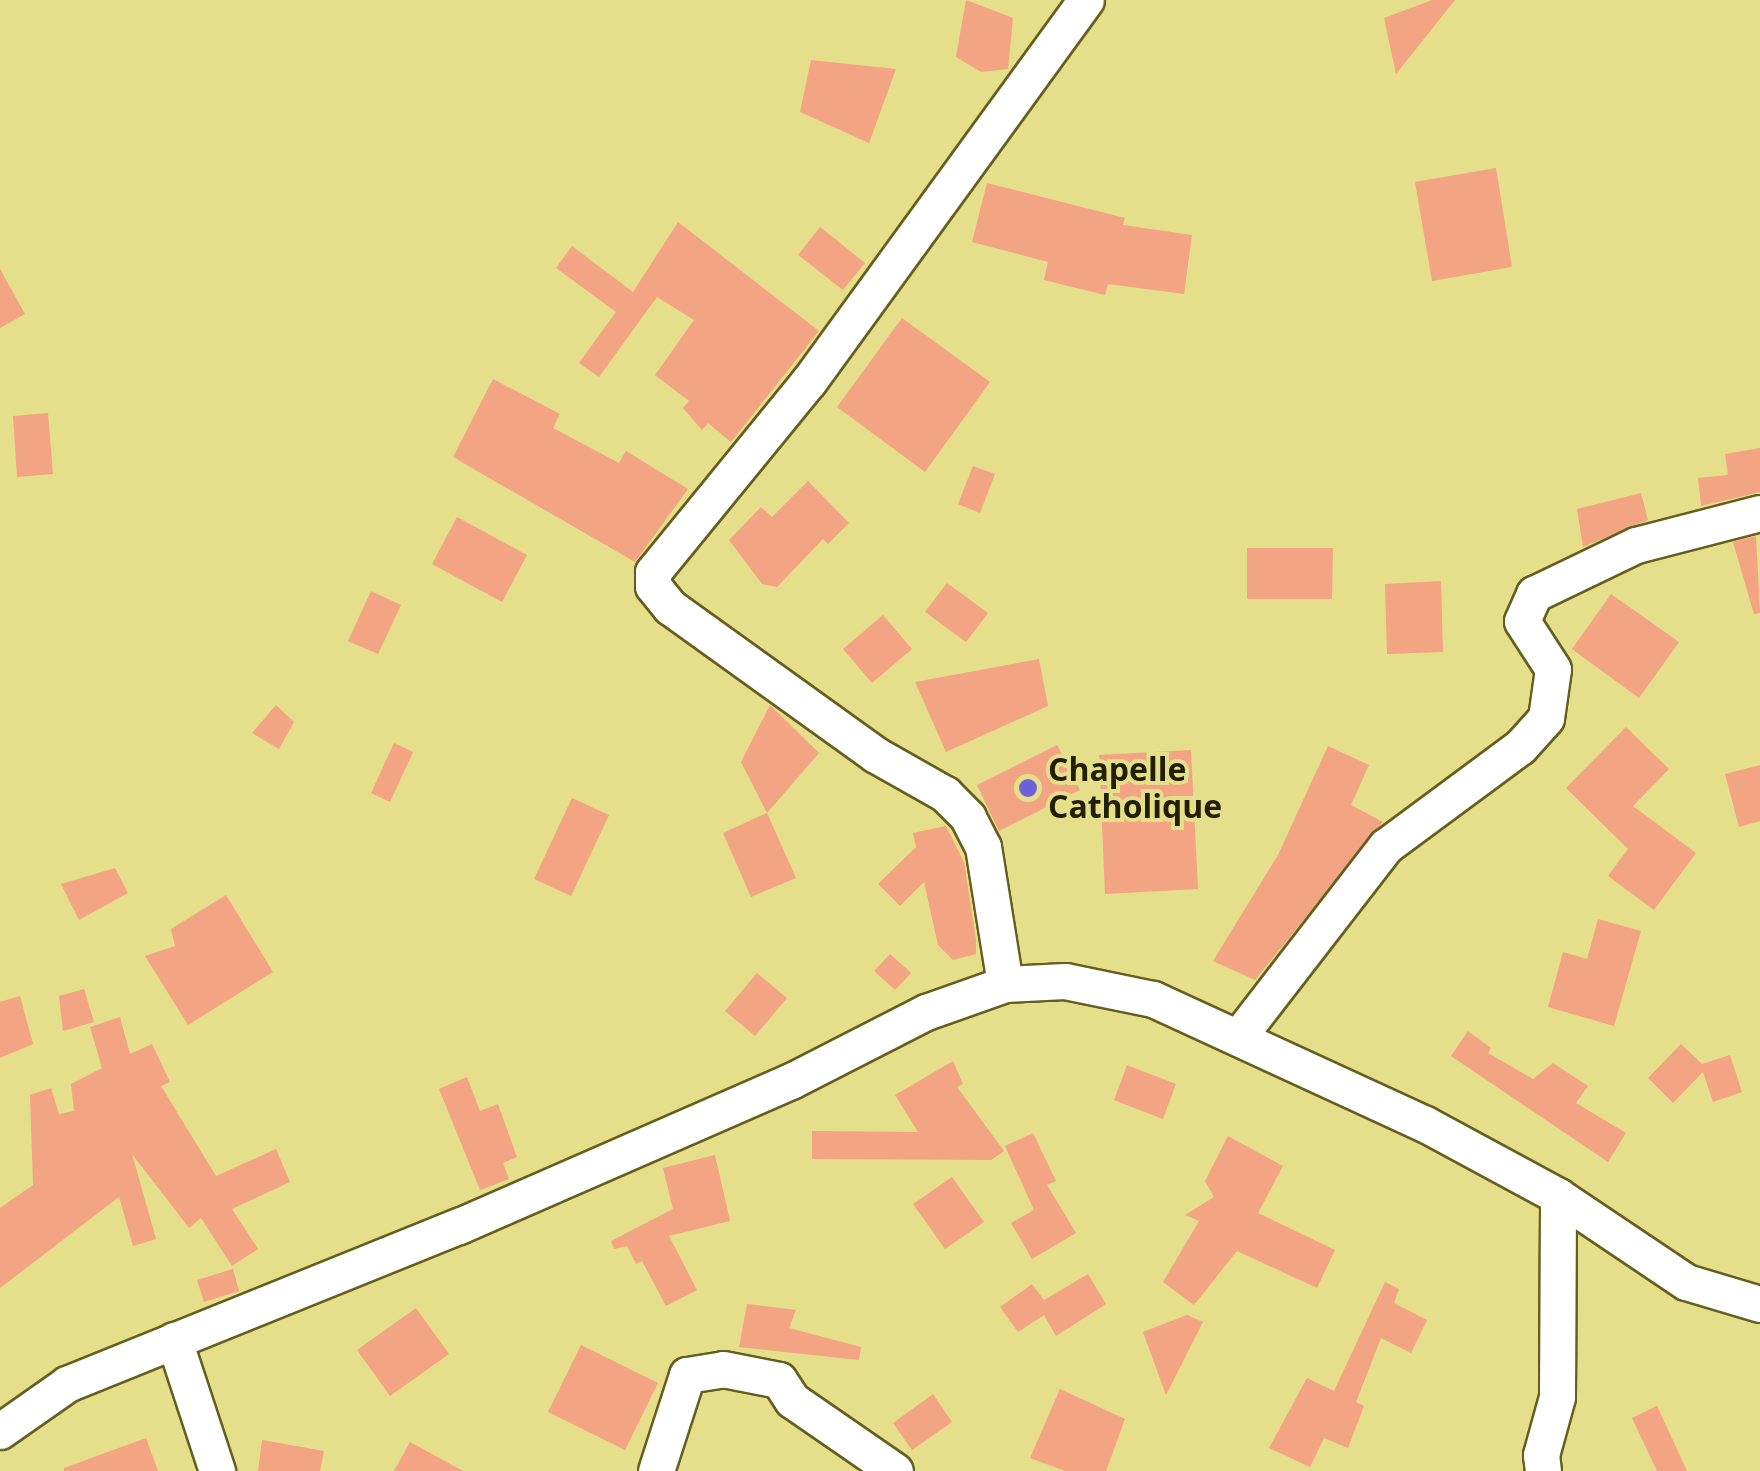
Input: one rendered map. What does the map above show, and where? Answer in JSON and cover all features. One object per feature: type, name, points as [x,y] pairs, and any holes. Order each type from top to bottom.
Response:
[{"type":"street","points":[[1005,984],[984,848],[968,817],[945,794],[876,755],[670,606],[653,586],[654,572],[868,302],[1086,0]]},
{"type":"street","points":[[1239,1036],[1386,846],[1520,746],[1546,718],[1553,669],[1522,621],[1523,608],[1534,594],[1636,545],[1760,513]]},
{"type":"street","points":[[0,1430],[66,1384],[459,1226],[790,1080],[926,1012],[1005,984],[1066,981],[1153,999],[1425,1124],[1558,1196],[1686,1282],[1760,1304]]},
{"type":"street","points":[[1543,1471],[1557,1398],[1558,1196]]},
{"type":"street","points":[[174,1340],[216,1471]]},
{"type":"street","points":[[656,1471],[687,1376],[723,1369],[779,1380],[792,1400],[895,1471]]},
{"type":"building","points":[[966,0],[1013,18],[1008,69],[981,72],[956,57]]},
{"type":"building","points":[[1432,0],[1455,0],[1396,74],[1384,18]]},
{"type":"building","points":[[811,60],[896,69],[869,143],[800,112]]},
{"type":"building","points":[[1496,168],[1512,267],[1432,281],[1415,182]]},
{"type":"building","points":[[987,183],[1125,218],[1123,225],[1192,235],[1184,294],[1108,284],[1105,295],[1044,280],[1048,262],[972,242]]},
{"type":"building","points":[[678,222],[819,331],[731,442],[708,423],[702,430],[683,408],[689,401],[655,375],[694,320],[657,297],[599,377],[579,363],[616,312],[556,268],[572,246],[633,292]]},
{"type":"building","points":[[820,227],[865,263],[843,290],[798,255]]},
{"type":"building","points":[[0,269],[25,314],[0,328]]},
{"type":"building","points":[[902,318],[990,382],[925,472],[837,407]]},
{"type":"building","points":[[493,379],[560,414],[553,428],[619,463],[626,451],[688,489],[635,562],[453,457]]},
{"type":"building","points":[[48,413],[53,474],[17,477],[13,416]]},
{"type":"building","points":[[1760,448],[1760,492],[1701,506],[1698,478],[1728,475],[1725,454]]},
{"type":"building","points":[[973,466],[995,474],[980,513],[958,504]]},
{"type":"building","points":[[808,481],[849,523],[828,544],[823,539],[777,587],[762,584],[729,540],[761,507],[772,517]]},
{"type":"building","points":[[1641,493],[1648,520],[1583,547],[1577,509]]},
{"type":"building","points":[[457,517],[527,555],[502,602],[432,564]]},
{"type":"building","points":[[1756,536],[1760,613],[1754,614],[1733,542]]},
{"type":"building","points":[[1247,548],[1333,548],[1332,599],[1247,599]]},
{"type":"building","points":[[1441,581],[1443,652],[1387,654],[1385,584]]},
{"type":"building","points":[[947,583],[988,613],[966,642],[925,612]]},
{"type":"building","points":[[371,591],[401,605],[378,654],[348,641]]},
{"type":"building","points":[[1611,594],[1679,642],[1639,698],[1572,649]]},
{"type":"building","points":[[883,615],[912,649],[872,683],[843,649]]},
{"type":"building","points":[[1039,659],[1048,706],[946,752],[915,682]]},
{"type":"building","points":[[276,705],[294,722],[279,749],[252,733]]},
{"type":"building","points":[[770,705],[819,753],[767,813],[741,762]]},
{"type":"building","points":[[1626,727],[1669,769],[1633,806],[1696,853],[1654,910],[1608,876],[1628,849],[1566,788]]},
{"type":"building","points":[[394,743],[413,752],[390,802],[371,793]]},
{"type":"building","name":"Chapelle Catholique","points":[[1057,745],[1080,790],[999,831],[977,785]]},
{"type":"building","points":[[1328,746],[1369,765],[1351,805],[1383,822],[1255,980],[1213,961],[1278,855]]},
{"type":"building","points":[[1191,750],[1198,889],[1105,894],[1099,755]]},
{"type":"building","points":[[1760,765],[1760,821],[1739,827],[1725,774]]},
{"type":"building","points":[[572,798],[609,815],[571,896],[534,879]]},
{"type":"building","points":[[767,813],[796,878],[751,897],[723,833]]},
{"type":"building","points":[[946,826],[964,862],[976,939],[976,954],[953,960],[938,945],[924,882],[900,906],[878,884],[916,847],[913,833]]},
{"type":"building","points":[[115,868],[128,893],[79,920],[61,884]]},
{"type":"building","points":[[226,895],[273,972],[188,1025],[145,956],[175,946],[171,929]]},
{"type":"building","points":[[1598,919],[1641,931],[1614,1026],[1548,1007],[1563,952],[1587,959]]},
{"type":"building","points":[[890,954],[911,973],[895,990],[874,971]]},
{"type":"building","points":[[757,973],[787,998],[755,1036],[725,1011]]},
{"type":"building","points":[[84,989],[94,1022],[63,1031],[59,996]]},
{"type":"building","points":[[20,996],[33,1044],[0,1058],[0,1002]]},
{"type":"building","points":[[120,1017],[130,1054],[152,1044],[170,1082],[161,1086],[216,1176],[276,1149],[290,1182],[232,1209],[258,1249],[232,1266],[201,1218],[189,1228],[132,1154],[156,1239],[133,1246],[119,1197],[0,1288],[0,1208],[33,1185],[30,1095],[51,1088],[59,1114],[74,1111],[71,1084],[102,1068],[90,1027]]},
{"type":"building","points":[[1468,1031],[1491,1048],[1488,1053],[1533,1079],[1553,1063],[1588,1086],[1576,1103],[1626,1133],[1608,1162],[1451,1056]]},
{"type":"building","points":[[1681,1044],[1702,1064],[1730,1055],[1742,1092],[1713,1102],[1703,1072],[1673,1103],[1648,1078]]},
{"type":"building","points":[[953,1061],[963,1084],[957,1087],[1004,1151],[991,1160],[812,1159],[812,1131],[918,1132],[895,1095]]},
{"type":"building","points":[[1127,1065],[1176,1084],[1163,1119],[1114,1100]]},
{"type":"building","points":[[467,1077],[480,1111],[498,1104],[517,1157],[503,1163],[509,1179],[480,1190],[439,1089]]},
{"type":"building","points":[[1033,1133],[1056,1181],[1047,1185],[1076,1233],[1032,1259],[1011,1223],[1034,1210],[1005,1146]]},
{"type":"building","points":[[1228,1136],[1283,1166],[1258,1213],[1335,1250],[1317,1288],[1237,1251],[1194,1305],[1163,1282],[1199,1221],[1185,1215],[1214,1197],[1205,1181]]},
{"type":"building","points":[[715,1155],[730,1221],[669,1236],[697,1290],[666,1306],[642,1261],[636,1264],[627,1246],[614,1249],[611,1241],[673,1209],[663,1168]]},
{"type":"building","points":[[952,1177],[984,1222],[945,1249],[913,1204]]},
{"type":"building","points":[[233,1269],[239,1291],[204,1302],[197,1280]]},
{"type":"building","points":[[1088,1274],[1106,1304],[1056,1336],[1044,1315],[1018,1332],[1000,1307],[1032,1284],[1044,1300]]},
{"type":"building","points":[[1385,1282],[1399,1289],[1394,1303],[1427,1320],[1411,1353],[1381,1338],[1356,1402],[1364,1406],[1348,1448],[1324,1438],[1310,1467],[1269,1448],[1307,1378],[1334,1391]]},
{"type":"building","points":[[747,1304],[796,1310],[789,1328],[861,1347],[859,1360],[739,1347]]},
{"type":"building","points":[[416,1308],[449,1354],[390,1396],[357,1350]]},
{"type":"building","points":[[1187,1315],[1203,1322],[1166,1395],[1143,1332]]},
{"type":"building","points":[[581,1345],[658,1383],[625,1450],[548,1412]]},
{"type":"building","points":[[1060,1389],[1125,1419],[1106,1471],[1065,1471],[1030,1458]]},
{"type":"building","points":[[933,1394],[952,1422],[912,1450],[893,1423]]},
{"type":"building","points":[[1657,1406],[1687,1471],[1657,1471],[1632,1418]]},
{"type":"building","points":[[146,1438],[158,1471],[64,1471],[64,1468]]},
{"type":"building","points":[[262,1440],[324,1451],[320,1471],[258,1471]]},
{"type":"building","points":[[410,1442],[463,1471],[394,1471]]},
{"type":"place","name":"Chapelle Catholique","points":[[1028,788]]}]
